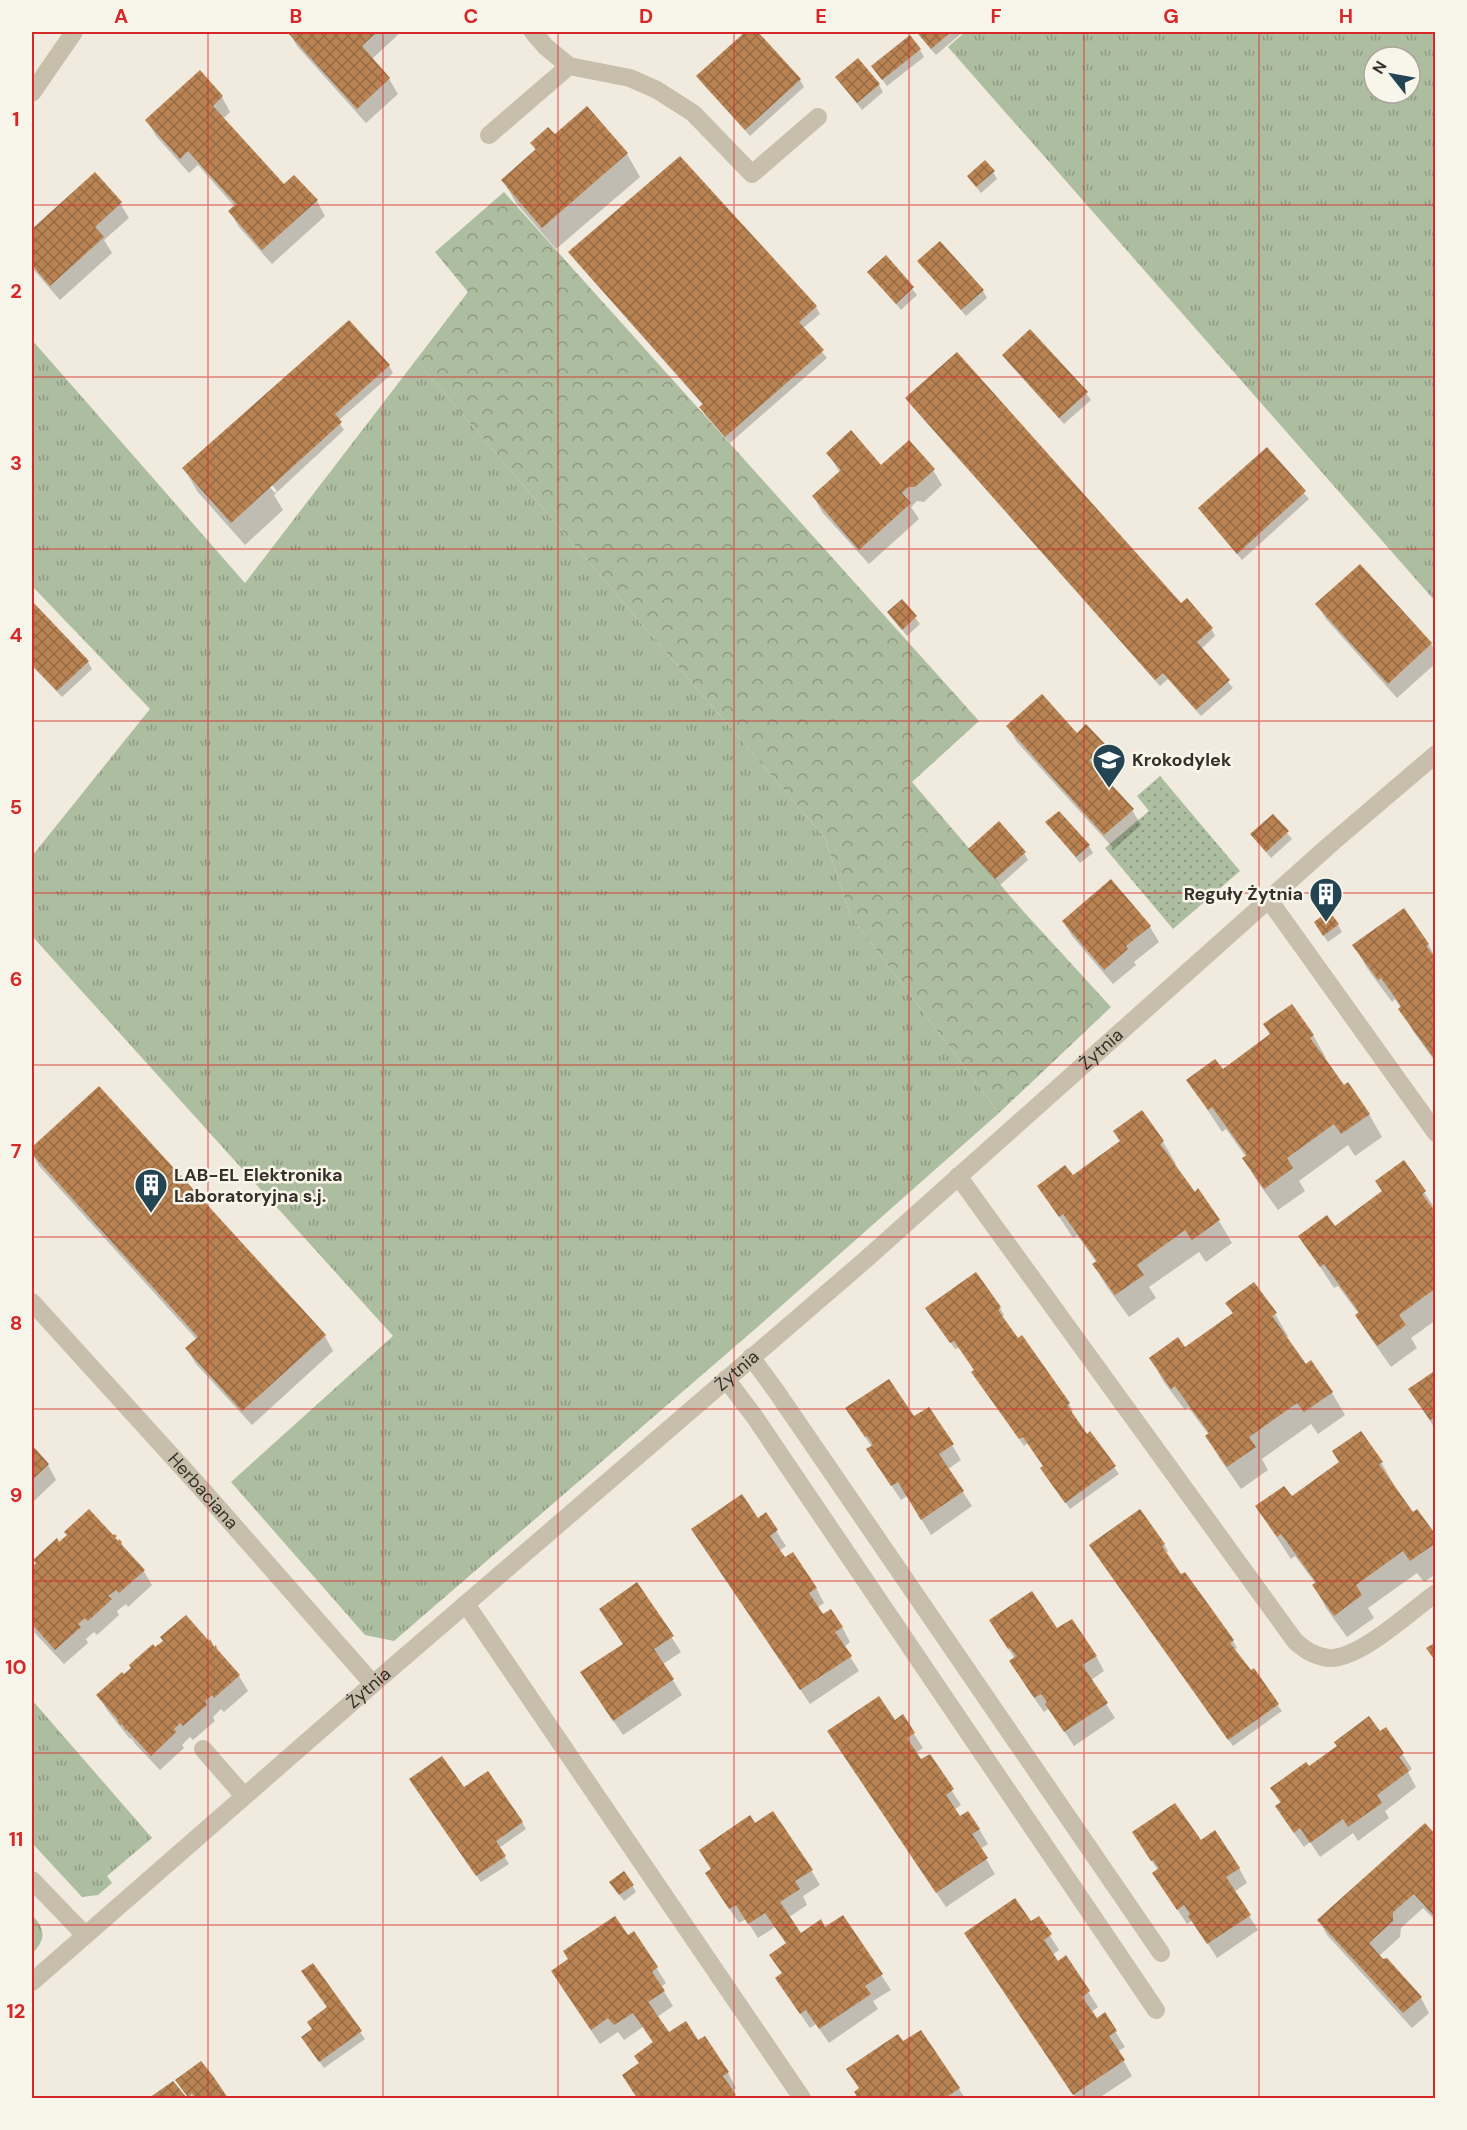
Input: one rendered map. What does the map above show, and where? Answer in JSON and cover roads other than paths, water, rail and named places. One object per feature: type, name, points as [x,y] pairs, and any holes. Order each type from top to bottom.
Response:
[{"type":"street","points":[[32,93],[74,32]]},
{"type":"street","points":[[533,32],[568,66],[630,78],[657,90],[693,113],[752,174],[819,117]]},
{"type":"street","points":[[489,135],[568,66]]},
{"type":"street","name":"Żytnia","points":[[32,1982],[373,1684],[864,1261],[1436,754]]},
{"type":"street","points":[[1269,900],[1436,1133]]},
{"type":"street","points":[[958,1176],[1295,1641],[1310,1654],[1329,1658],[1348,1655],[1367,1645],[1436,1593]]},
{"type":"street","name":"Herbaciana","points":[[32,1302],[200,1486],[373,1684]]},
{"type":"street","points":[[751,1357],[1161,1953]]},
{"type":"street","points":[[726,1379],[754,1416],[1156,2010]]},
{"type":"street","points":[[466,1604],[802,2098]]},
{"type":"street","points":[[203,1749],[244,1796]]},
{"type":"street","points":[[32,1880],[85,1935]]},
{"type":"place","name":"Krokodylek","points":[[1109,789]]},
{"type":"place","name":"Reguły Żytnia","points":[[1326,923]]},
{"type":"place","name":"LAB-EL Elektronika Laboratoryjna s.j.","points":[[151,1214]]}]
